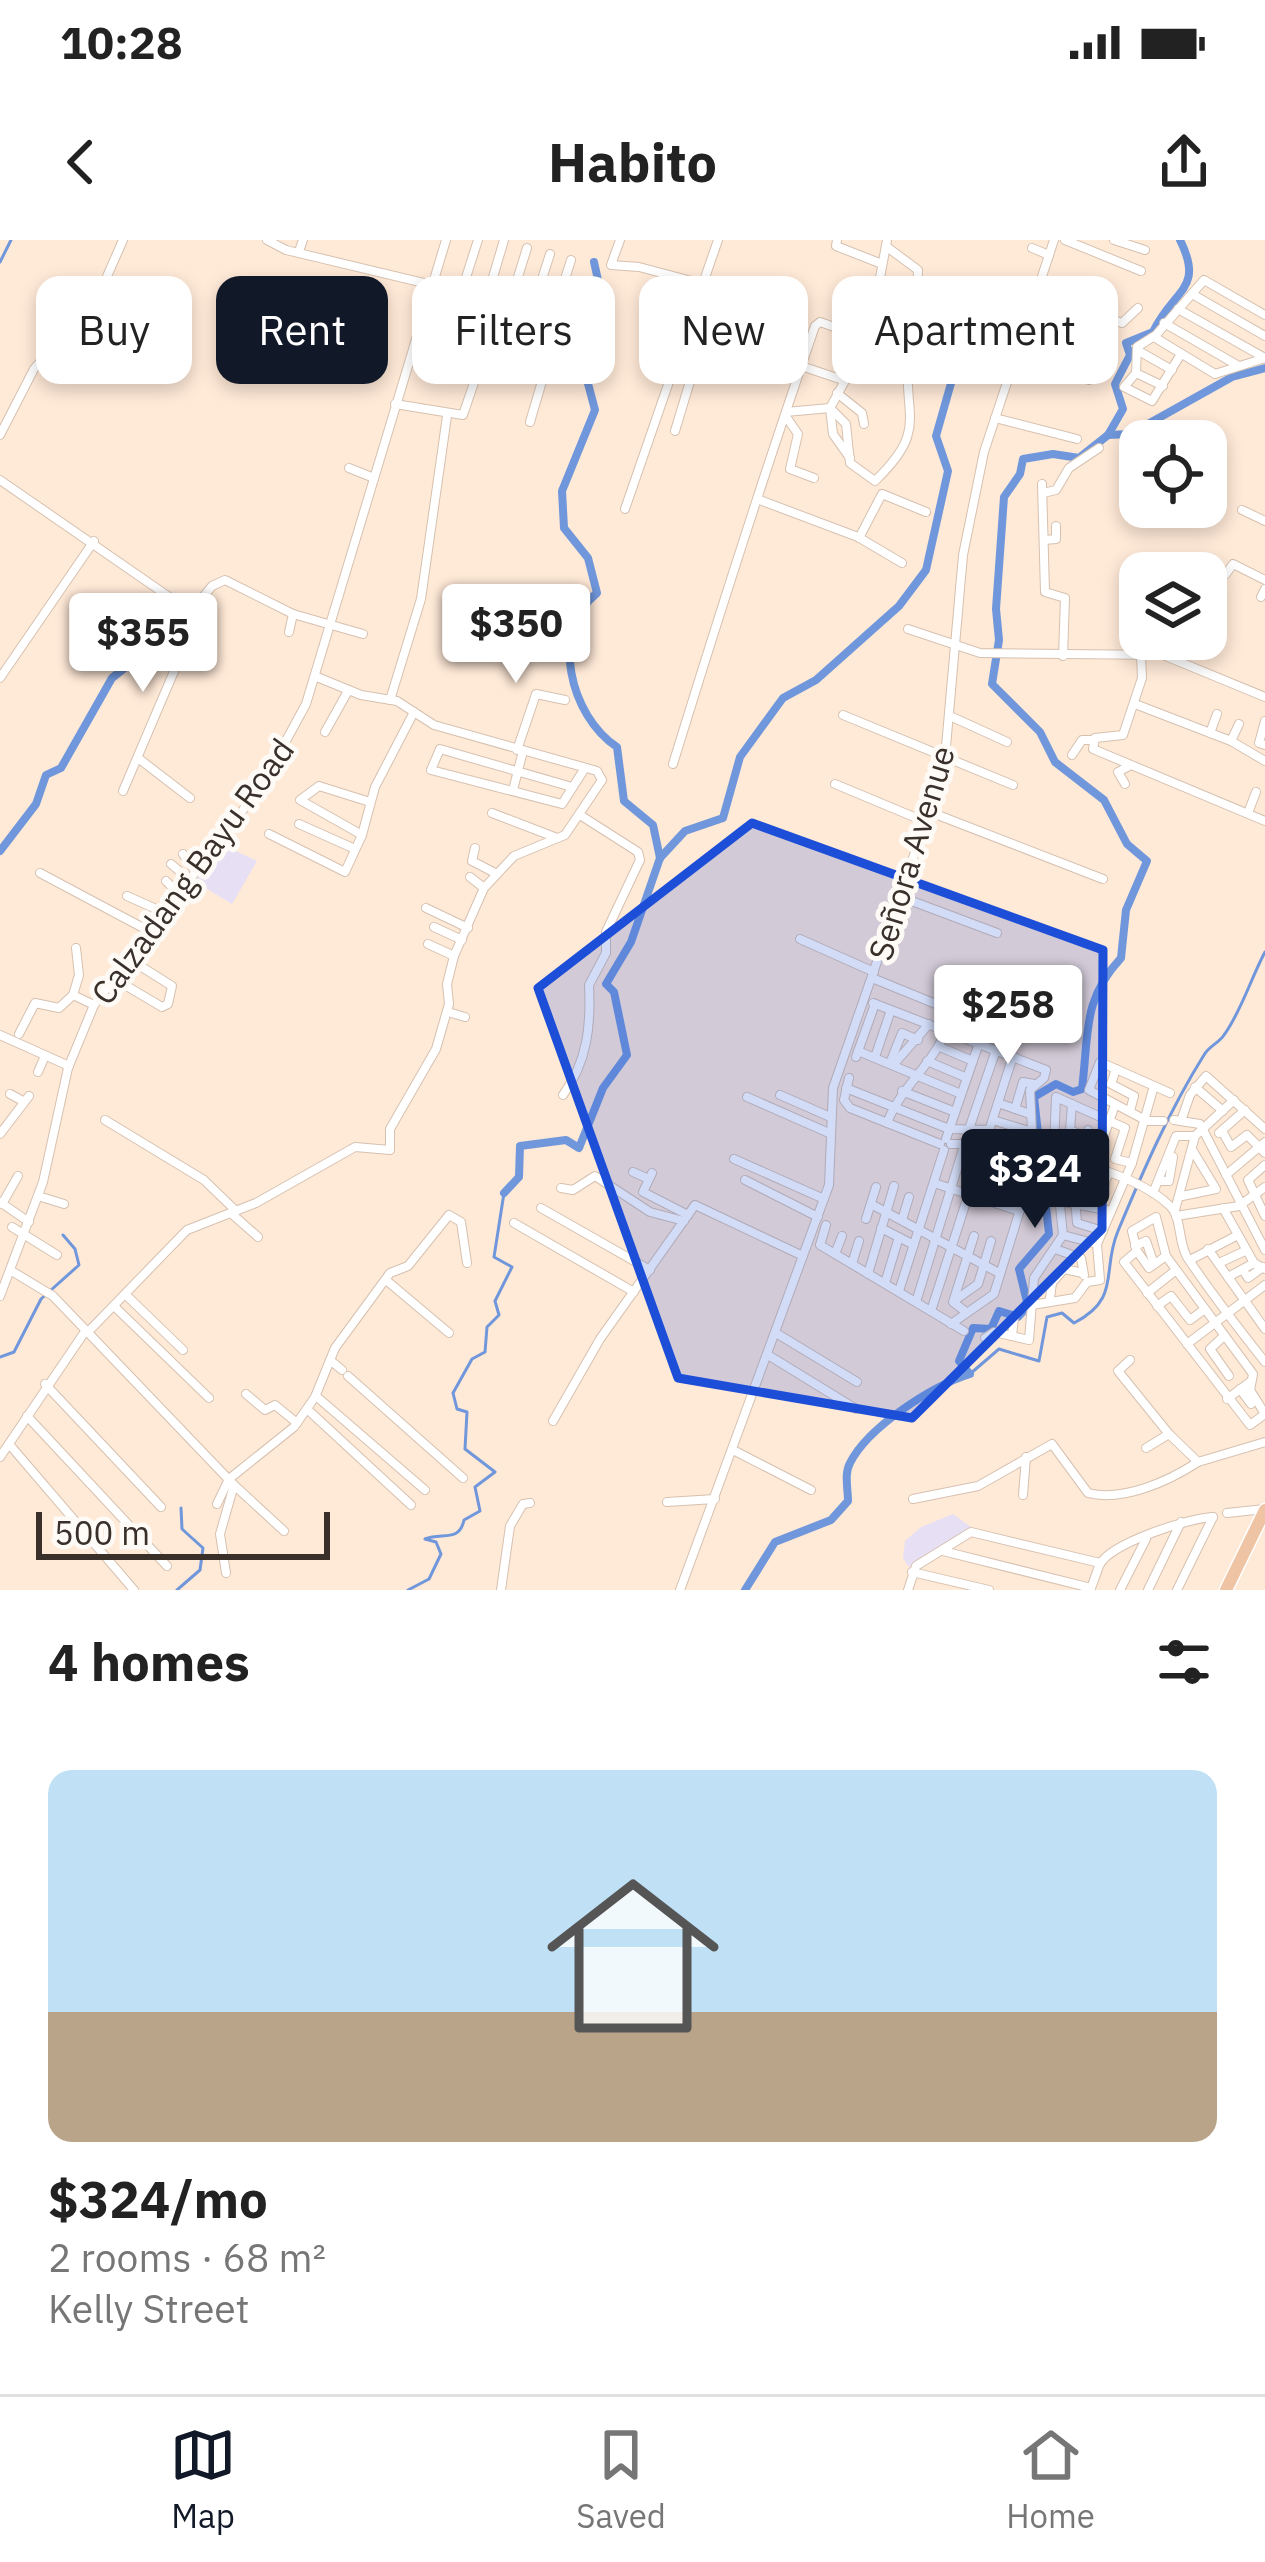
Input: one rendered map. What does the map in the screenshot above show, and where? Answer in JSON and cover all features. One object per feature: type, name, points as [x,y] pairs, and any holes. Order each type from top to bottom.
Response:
[{"type":"main road","points":[[1226,1590],[1265,1509]]},
{"type":"street","points":[[0,435],[34,369],[100,290],[123,240]]},
{"type":"street","points":[[267,240],[412,278]]},
{"type":"street","points":[[299,251],[303,240]]},
{"type":"street","name":"Calzadang Bayu Road","points":[[434,276],[446,240]]},
{"type":"street","points":[[467,276],[478,240]]},
{"type":"street","points":[[493,276],[504,240]]},
{"type":"street","points":[[620,240],[611,265],[640,266],[675,276]]},
{"type":"street","points":[[706,276],[718,240]]},
{"type":"street","points":[[837,240],[836,246],[882,264]]},
{"type":"street","name":"Señora Avenue","points":[[1042,276],[1054,240]]},
{"type":"street","points":[[1065,240],[1087,244],[1141,272]]},
{"type":"street","points":[[1114,240],[1144,250]]},
{"type":"street","points":[[880,276],[886,243],[918,270],[918,276]]},
{"type":"street","points":[[518,276],[527,248]]},
{"type":"street","points":[[1032,248],[1049,255]]},
{"type":"street","points":[[543,276],[550,254]]},
{"type":"street","points":[[566,276],[571,260]]},
{"type":"street","points":[[1137,349],[1206,280],[1265,315]]},
{"type":"street","points":[[1192,294],[1265,336]]},
{"type":"street","points":[[1118,322],[1138,308]]},
{"type":"street","points":[[1178,309],[1265,358]]},
{"type":"street","points":[[808,347],[817,322],[832,326]]},
{"type":"street","points":[[1164,322],[1238,365]]},
{"type":"street","points":[[1154,337],[1216,374],[1265,358]]},
{"type":"street","name":"Calzadang Bayu Road","points":[[0,1296],[38,1196],[69,1066],[94,1005],[280,758],[317,677],[412,348]]},
{"type":"street","points":[[1137,349],[1172,370]]},
{"type":"street","points":[[1137,349],[1136,373],[1124,387],[1149,402],[1181,354]]},
{"type":"street","points":[[1136,373],[1163,386]]},
{"type":"street","points":[[395,404],[447,416],[464,413],[474,384]]},
{"type":"street","points":[[530,422],[538,384]]},
{"type":"street","points":[[625,509],[667,384]]},
{"type":"street","points":[[675,431],[689,384]]},
{"type":"street","points":[[673,764],[795,384]]},
{"type":"street","points":[[841,384],[830,408],[833,434],[855,471],[875,481],[902,458],[911,419],[904,384]]},
{"type":"street","name":"Señora Avenue","points":[[680,1590],[824,1199],[831,1172],[828,1116],[946,761],[963,555],[1006,384]]},
{"type":"street","points":[[837,393],[862,413],[864,424]]},
{"type":"street","points":[[830,408],[846,424],[850,458]]},
{"type":"street","points":[[785,414],[830,408]]},
{"type":"street","points":[[785,414],[799,437],[790,470],[814,478]]},
{"type":"street","points":[[390,700],[422,599],[447,416]]},
{"type":"street","points":[[995,418],[1077,440]]},
{"type":"street","points":[[1064,656],[1065,598],[1045,592],[1043,488],[1056,490],[1069,468],[1099,448]]},
{"type":"street","points":[[349,468],[374,478]]},
{"type":"street","points":[[0,480],[191,612],[200,606]]},
{"type":"street","points":[[859,538],[882,494],[926,512]]},
{"type":"street","points":[[758,499],[859,538],[902,562]]},
{"type":"street","points":[[1242,510],[1265,521]]},
{"type":"street","points":[[1044,540],[1056,539],[1056,526]]},
{"type":"street","points":[[0,679],[94,541]]},
{"type":"street","points":[[1227,573],[1233,564],[1265,580]]},
{"type":"street","points":[[122,791],[200,606],[221,579],[293,614],[363,634]]},
{"type":"street","points":[[289,632],[293,614]]},
{"type":"street","points":[[908,629],[956,648],[986,653],[1119,655]]},
{"type":"street","points":[[1072,755],[1082,740],[1123,735],[1142,678],[1141,660]]},
{"type":"street","points":[[1175,660],[1265,697]]},
{"type":"street","points":[[0,1457],[44,1384],[87,1331],[187,1231],[234,1213],[356,1147],[390,1150],[390,1129],[432,1057],[448,1012],[454,956],[484,888],[514,856],[558,839],[602,780],[597,771],[434,725],[390,700],[348,691],[317,677]]},
{"type":"street","points":[[325,732],[348,691]]},
{"type":"street","points":[[513,791],[536,694],[565,700]]},
{"type":"street","points":[[1134,704],[1231,741],[1265,761]]},
{"type":"street","points":[[269,834],[343,872],[362,836],[370,802],[414,712]]},
{"type":"street","points":[[1210,733],[1217,714]]},
{"type":"street","points":[[843,715],[1013,785]]},
{"type":"street","points":[[950,716],[1007,742]]},
{"type":"street","points":[[1231,741],[1239,724]]},
{"type":"street","points":[[1264,726],[1259,743],[1265,745]]},
{"type":"street","points":[[1094,740],[1093,749],[1265,821]]},
{"type":"street","points":[[572,787],[436,748],[428,774],[562,804],[585,768]]},
{"type":"street","points":[[138,758],[190,798]]},
{"type":"street","points":[[1125,784],[1118,772],[1130,765]]},
{"type":"street","points":[[835,784],[1103,879]]},
{"type":"street","points":[[362,836],[300,800],[319,786],[370,802]]},
{"type":"street","points":[[1248,813],[1256,792]]},
{"type":"street","points":[[492,813],[558,839]]},
{"type":"street","points":[[562,1095],[587,1047],[595,1010],[589,985],[606,953],[606,932],[640,860],[638,852],[580,814]]},
{"type":"street","points":[[299,824],[355,849]]},
{"type":"street","points":[[1021,848],[1023,832]]},
{"type":"street","points":[[476,848],[472,861],[497,874]]},
{"type":"street","points":[[183,854],[193,876]]},
{"type":"street","points":[[171,863],[193,876]]},
{"type":"street","points":[[40,873],[149,932]]},
{"type":"street","points":[[470,877],[484,888]]},
{"type":"street","points":[[166,881],[180,895]]},
{"type":"street","points":[[127,896],[164,913]]},
{"type":"street","points":[[901,897],[997,933]]},
{"type":"street","points":[[426,908],[467,928]]},
{"type":"street","points":[[434,927],[462,940]]},
{"type":"street","points":[[800,939],[975,1020]]},
{"type":"street","points":[[129,940],[138,946]]},
{"type":"street","points":[[428,944],[454,956]]},
{"type":"street","points":[[19,1034],[35,1003],[59,1008],[74,995],[79,975],[76,948]]},
{"type":"street","points":[[113,978],[162,1006],[168,1004],[172,986],[129,959]]},
{"type":"street","points":[[74,995],[94,1005]]},
{"type":"street","points":[[962,1094],[875,1057],[857,1054],[874,1003],[1046,1070],[1044,1078],[1034,1084],[1023,1082],[1015,1109]]},
{"type":"street","points":[[875,1057],[891,1010]]},
{"type":"street","points":[[448,1012],[466,1017]]},
{"type":"street","points":[[892,1064],[929,1024]]},
{"type":"street","points":[[886,1123],[902,1091],[940,1047],[946,1031]]},
{"type":"street","points":[[892,1064],[902,1033],[918,1040]]},
{"type":"street","points":[[0,1035],[69,1066]]},
{"type":"street","points":[[899,1292],[979,1043]]},
{"type":"street","points":[[940,1047],[973,1060]]},
{"type":"street","points":[[970,1129],[996,1050]]},
{"type":"street","points":[[38,1072],[45,1056]]},
{"type":"street","points":[[931,1311],[1013,1057]]},
{"type":"street","points":[[927,1061],[967,1078]]},
{"type":"street","points":[[1170,1093],[1100,1062],[1090,1092],[1147,1121],[1193,1119],[1200,1113],[1211,1121]]},
{"type":"street","points":[[1116,1070],[1111,1084],[1134,1096],[1130,1112]]},
{"type":"street","points":[[1173,1120],[1206,1076],[1265,1129]]},
{"type":"street","points":[[946,1141],[848,1083],[844,1100],[886,1123],[946,1141],[985,1141],[1125,1178],[1154,1193],[1175,1213],[1190,1260],[1264,1359]]},
{"type":"street","points":[[946,1141],[991,1125],[1030,1133],[1034,1084]]},
{"type":"street","points":[[1053,1298],[1064,1286],[1052,1282],[1064,1269],[1101,1277],[1096,1244],[1132,1163],[1154,1086]]},
{"type":"street","points":[[1195,1087],[1222,1111]]},
{"type":"street","points":[[902,1091],[955,1112]]},
{"type":"street","points":[[2,1127],[25,1098],[10,1094]]},
{"type":"street","points":[[780,1095],[828,1116]]},
{"type":"street","points":[[747,1096],[829,1133]]},
{"type":"street","points":[[1046,1158],[1054,1146],[1055,1097],[1126,1129],[1115,1159],[1132,1163]]},
{"type":"street","points":[[1175,1213],[1198,1132],[1234,1100]]},
{"type":"street","points":[[998,1103],[1030,1114]]},
{"type":"street","points":[[1072,1104],[1071,1120],[1087,1133],[1103,1136]]},
{"type":"street","points":[[1092,1170],[1115,1105]]},
{"type":"street","points":[[1209,1141],[1245,1110]]},
{"type":"street","points":[[1193,1119],[1265,1250]]},
{"type":"street","points":[[105,1120],[205,1180],[258,1237]]},
{"type":"street","points":[[1222,1131],[1231,1147],[1247,1135],[1263,1147],[1226,1175]]},
{"type":"street","points":[[1154,1193],[1177,1135],[1198,1132]]},
{"type":"street","points":[[1054,1146],[1081,1151],[1087,1133]]},
{"type":"street","points":[[916,1302],[965,1143]]},
{"type":"street","points":[[1182,1196],[1216,1189],[1192,1150]]},
{"type":"street","points":[[50,1151],[65,1156]]},
{"type":"street","points":[[951,1324],[994,1294],[1019,1211],[1018,1173],[980,1158]]},
{"type":"street","points":[[985,1338],[994,1332],[1029,1340],[1034,1278],[1063,1235],[1060,1201],[1046,1158]]},
{"type":"street","points":[[734,1159],[824,1199]]},
{"type":"street","points":[[1265,1165],[1248,1180],[1265,1216]]},
{"type":"street","points":[[1199,1194],[1204,1169]]},
{"type":"street","points":[[634,1172],[650,1176],[643,1192],[687,1218]]},
{"type":"street","points":[[1103,1231],[1077,1223],[1074,1184],[1102,1192],[1108,1174]]},
{"type":"street","points":[[18,1176],[1,1203],[29,1222]]},
{"type":"street","points":[[561,1188],[573,1190],[595,1176],[650,1212],[687,1218]]},
{"type":"street","points":[[974,1176],[1018,1191]]},
{"type":"street","points":[[746,1180],[818,1216]]},
{"type":"street","points":[[934,1184],[1019,1211]]},
{"type":"street","points":[[868,1274],[894,1186]]},
{"type":"street","points":[[866,1219],[876,1187]]},
{"type":"street","points":[[1175,1213],[1241,1205],[1265,1187]]},
{"type":"street","points":[[553,1420],[599,1339],[702,1192]]},
{"type":"street","points":[[38,1196],[64,1204]]},
{"type":"street","points":[[902,1220],[909,1197]]},
{"type":"street","points":[[1060,1201],[1111,1211]]},
{"type":"street","points":[[871,1204],[999,1273]]},
{"type":"street","points":[[695,1205],[803,1256]]},
{"type":"street","points":[[541,1208],[650,1270]]},
{"type":"street","points":[[1223,1208],[1245,1251],[1261,1266],[1248,1278],[1243,1270],[1228,1277]]},
{"type":"street","points":[[217,1504],[232,1482],[297,1423],[316,1396],[330,1360],[386,1280],[395,1269],[408,1266],[453,1214],[461,1222],[467,1263]]},
{"type":"street","points":[[1166,1256],[1149,1268],[1132,1231],[1156,1217],[1166,1256],[1252,1380],[1252,1404]]},
{"type":"street","points":[[514,1223],[634,1292]]},
{"type":"street","points":[[826,1225],[820,1245],[964,1331]]},
{"type":"street","points":[[12,1227],[57,1255]]},
{"type":"street","points":[[881,1228],[914,1245]]},
{"type":"street","points":[[1063,1235],[1096,1244]]},
{"type":"street","points":[[835,1254],[842,1236]]},
{"type":"street","points":[[953,1302],[974,1236]]},
{"type":"street","points":[[1190,1260],[1236,1236]]},
{"type":"street","points":[[884,1283],[899,1238]]},
{"type":"street","points":[[852,1264],[859,1240]]},
{"type":"street","points":[[953,1302],[978,1284],[991,1241]]},
{"type":"street","points":[[1136,1248],[1123,1258],[1227,1399],[1246,1423],[1265,1414],[1240,1389]]},
{"type":"street","points":[[1032,1305],[1075,1298],[1085,1277],[1081,1258],[1055,1249]]},
{"type":"street","points":[[1208,1249],[1265,1329]]},
{"type":"street","points":[[1219,1264],[1245,1251]]},
{"type":"street","points":[[10,1270],[50,1293],[284,1531]]},
{"type":"street","points":[[1147,1293],[1175,1270]]},
{"type":"street","points":[[386,1280],[449,1333]]},
{"type":"street","points":[[1187,1343],[1265,1286]]},
{"type":"street","points":[[126,1294],[183,1350]]},
{"type":"street","points":[[1157,1306],[1171,1296],[1190,1320],[1204,1309]]},
{"type":"street","points":[[953,1302],[967,1312]]},
{"type":"street","points":[[1254,1313],[1265,1305]]},
{"type":"street","points":[[115,1307],[209,1398]]},
{"type":"street","points":[[1012,1336],[1014,1317]]},
{"type":"street","points":[[776,1333],[856,1382]]},
{"type":"street","points":[[1217,1385],[1229,1376],[1213,1346],[1224,1336]]},
{"type":"street","points":[[768,1355],[856,1409]]},
{"type":"street","points":[[330,1360],[463,1478]]},
{"type":"street","points":[[1130,1360],[1118,1371],[1198,1462]]},
{"type":"street","points":[[1227,1399],[1252,1380]]},
{"type":"street","points":[[44,1384],[161,1507]]},
{"type":"street","points":[[246,1394],[265,1410],[275,1405],[297,1423]]},
{"type":"street","points":[[316,1396],[425,1490]]},
{"type":"street","points":[[307,1409],[411,1505]]},
{"type":"street","points":[[27,1416],[167,1566]]},
{"type":"street","points":[[1146,1448],[1169,1434]]},
{"type":"street","points":[[913,1499],[978,1486],[1052,1444],[1088,1493],[1096,1496],[1139,1490],[1198,1462],[1265,1442]]},
{"type":"street","points":[[9,1444],[134,1590]]},
{"type":"street","points":[[733,1450],[811,1490]]},
{"type":"street","points":[[1023,1495],[1020,1475],[1027,1456]]},
{"type":"street","points":[[226,1573],[220,1534],[232,1482]]},
{"type":"street","points":[[667,1502],[715,1499]]},
{"type":"street","points":[[501,1590],[510,1526],[523,1504],[530,1503]]},
{"type":"street","points":[[1227,1513],[1265,1509]]},
{"type":"street","points":[[908,1590],[912,1572],[971,1532],[1100,1563],[1181,1521],[1213,1517],[1177,1590]]},
{"type":"street","points":[[1148,1590],[1181,1521]]},
{"type":"street","points":[[1120,1590],[1146,1538]]},
{"type":"street","points":[[942,1551],[1091,1589],[1100,1563]]},
{"type":"street","points":[[912,1572],[989,1590]]},
{"type":"highlighted area","points":[[752,823],[1103,950],[1102,1229],[912,1418],[678,1378],[538,988]]},
{"type":"shaded area","points":[[221,844],[257,861],[232,904],[192,880]]},
{"type":"shaded area","points":[[953,1514],[972,1528],[909,1567],[903,1558],[905,1541],[921,1527]]},
{"type":"waterway","points":[[0,262],[11,240]]},
{"type":"waterway","points":[[745,1590],[775,1542],[831,1520],[848,1501],[848,1467],[871,1436],[920,1398],[970,1374],[959,1361],[973,1328],[991,1329],[999,1311],[1018,1317],[1028,1306],[1019,1269],[1049,1234],[1034,1097],[1056,1084],[1073,1092],[1082,1089],[1093,1003],[1121,958],[1126,910],[1147,861],[1127,844],[1104,800],[1055,762],[1040,732],[992,684],[999,640],[996,609],[1004,497],[1020,474],[1023,459],[1053,454],[1079,458],[1108,435],[1123,409],[1115,384],[1130,355],[1126,343],[1153,332],[1188,280],[1180,240]]},
{"type":"waterway","points":[[594,262],[598,280],[578,346],[595,410],[562,491],[564,528],[588,558],[597,593],[582,609],[573,629],[571,673],[587,715],[617,747],[624,801],[653,825],[660,858]]},
{"type":"waterway","points":[[1108,435],[1130,434],[1232,377],[1265,368]]},
{"type":"waterway","points":[[504,1193],[519,1177],[520,1146],[566,1140],[579,1148],[603,1088],[627,1055],[614,992],[606,984],[631,942],[660,858],[685,831],[723,818],[740,757],[783,698],[816,680],[899,606],[926,570],[948,471],[936,436],[951,384]]},
{"type":"waterway","points":[[0,851],[36,804],[46,775],[61,768],[112,678],[155,644]]},
{"type":"waterway","points":[[970,1374],[999,1349],[1039,1361],[1047,1317],[1062,1313],[1074,1323],[1099,1304],[1118,1231],[1158,1141],[1204,1055],[1230,1026],[1265,952]]},
{"type":"waterway","points":[[408,1590],[429,1579],[441,1554],[436,1542],[425,1539],[458,1532],[464,1520],[480,1511],[475,1487],[495,1472],[465,1449],[467,1412],[457,1409],[453,1393],[472,1359],[485,1352],[487,1327],[499,1315],[495,1301],[512,1267],[494,1257],[504,1193]]},
{"type":"waterway","points":[[0,1357],[14,1352],[41,1299],[79,1265],[75,1249],[63,1235]]},
{"type":"waterway","points":[[177,1590],[200,1570],[203,1548],[182,1529],[181,1508]]}]
